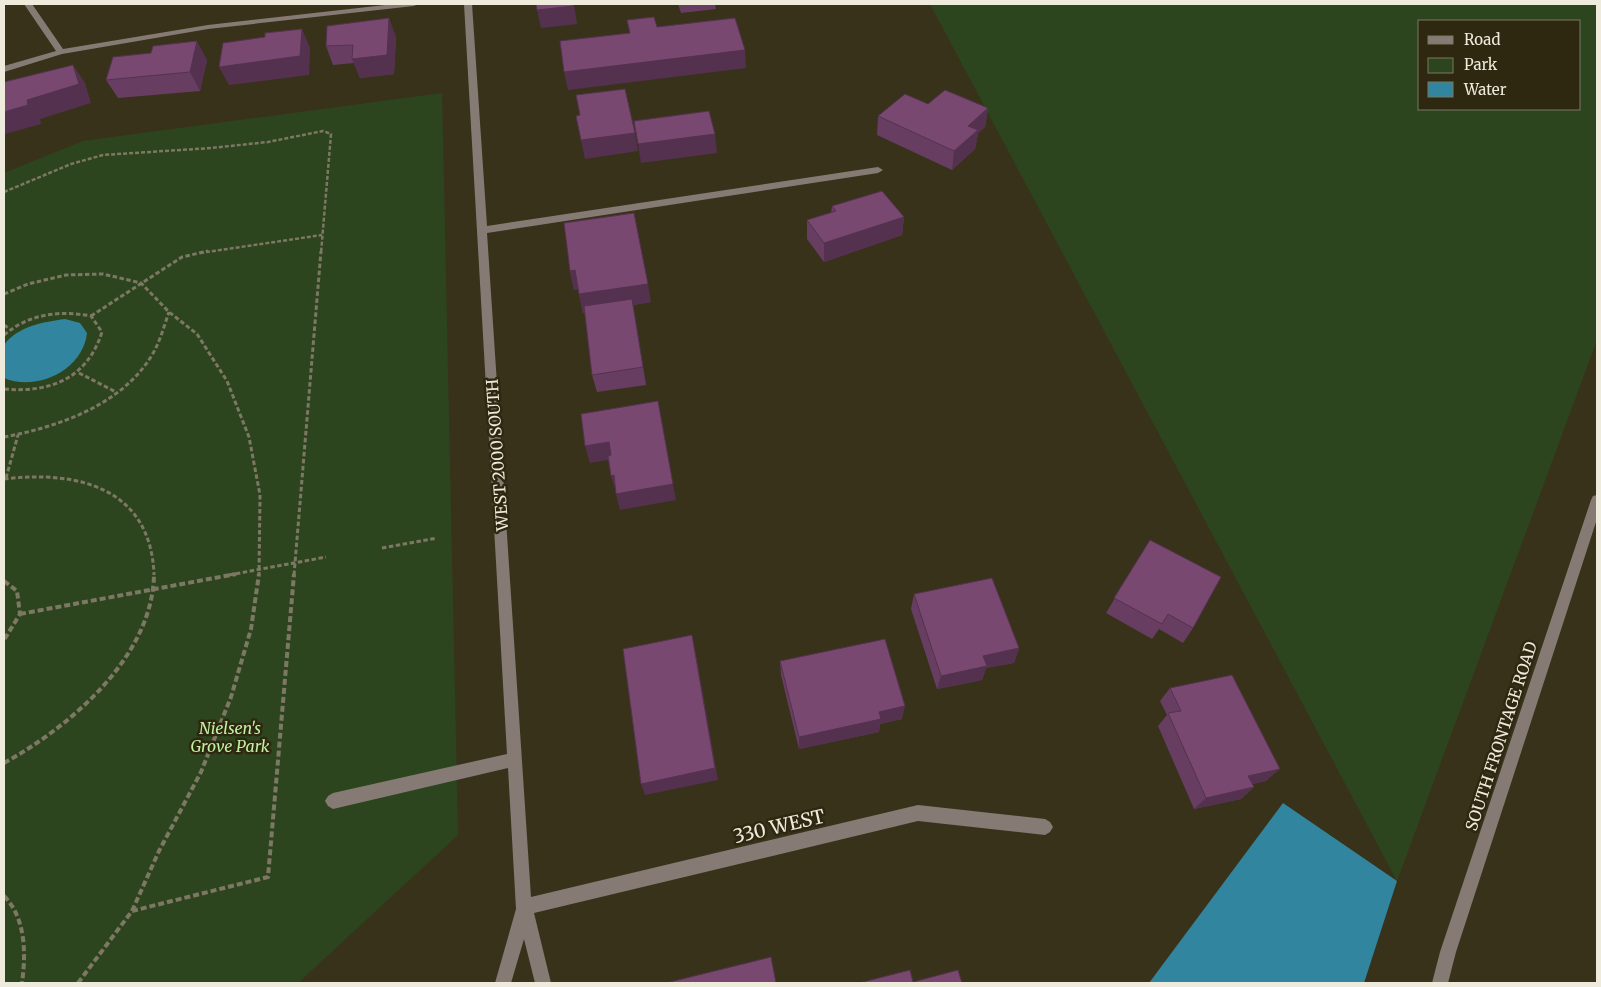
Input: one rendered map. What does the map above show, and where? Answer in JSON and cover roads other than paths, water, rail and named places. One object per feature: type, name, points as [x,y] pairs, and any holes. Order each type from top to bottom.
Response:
[{"type":"street","points":[[28,4],[61,52]]},
{"type":"street","points":[[4,69],[61,52],[208,27],[414,4]]},
{"type":"street","name":"WEST 2000 SOUTH","points":[[468,4],[524,907],[543,983]]},
{"type":"street","points":[[483,230],[878,170]]},
{"type":"street","name":"SOUTH FRONTAGE ROAD","points":[[1440,983],[1448,952],[1597,500]]},
{"type":"street","points":[[333,801],[516,759]]},
{"type":"street","name":"330 WEST","points":[[524,907],[918,813],[1045,827]]},
{"type":"street","name":"WEST 2000 SOUTH","points":[[502,983],[524,907]]},
{"type":"water","points":[[65,319],[80,323],[87,333],[84,346],[77,358],[68,367],[44,380],[17,382],[4,378],[4,345],[16,333],[32,326]]},
{"type":"water","points":[[1283,803],[1397,881],[1364,983],[1149,983]]},
{"type":"park label","name":"Nielsen's Grove Park","points":[[230,737]]}]
